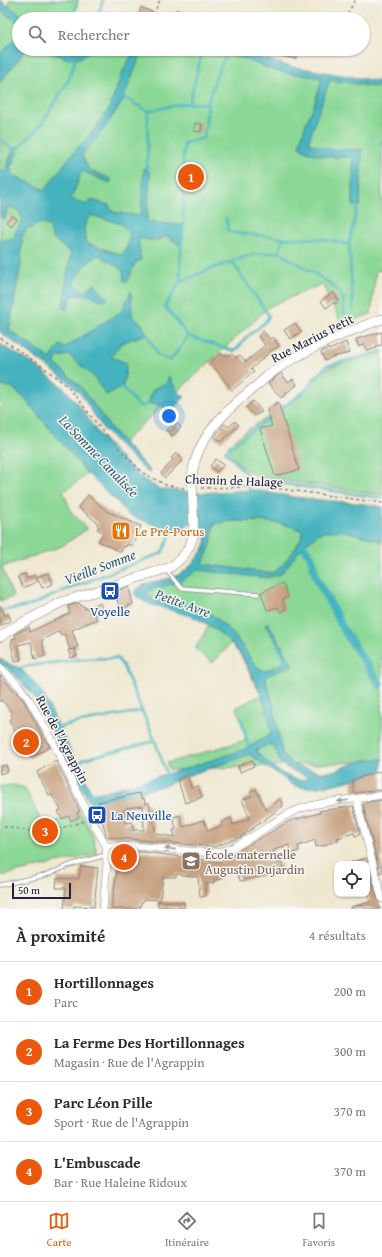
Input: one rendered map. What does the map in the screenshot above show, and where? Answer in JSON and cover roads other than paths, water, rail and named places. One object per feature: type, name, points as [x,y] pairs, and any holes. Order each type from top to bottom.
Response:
[{"type":"street","name":"Rue Marius Petit","points":[[168,572],[171,567],[183,557],[190,547],[194,532],[189,485],[192,470],[202,445],[217,422],[236,403],[274,370],[346,334],[382,319]]},
{"type":"street","points":[[0,637],[16,626],[62,602],[168,572]]},
{"type":"street","name":"Rue de l'Agrappin","points":[[2,669],[19,686],[28,698],[50,736],[106,846]]},
{"type":"street","points":[[103,909],[106,846],[212,853],[221,852],[238,844],[297,810],[336,802],[382,796]]},
{"type":"street","points":[[358,799],[358,806],[382,899]]},
{"type":"lane","points":[[168,572],[181,588],[258,594]]},
{"type":"lane","points":[[0,885],[46,875],[70,865],[106,855]]},
{"type":"water","points":[[0,0],[17,12],[12,12],[12,18],[0,10]]},
{"type":"water","points":[[12,42],[12,56],[21,56],[0,82],[0,54]]},
{"type":"water","points":[[60,56],[83,56],[76,59],[64,58]]},
{"type":"water","points":[[131,56],[140,56],[122,102],[103,130],[82,155],[89,170],[111,179],[110,183],[82,171],[71,199],[87,205],[91,200],[109,205],[113,212],[141,216],[144,168],[150,172],[147,222],[184,225],[181,246],[167,236],[156,241],[138,238],[141,260],[135,263],[128,281],[124,281],[123,270],[99,255],[95,257],[84,267],[73,284],[85,292],[94,284],[108,299],[103,300],[88,295],[72,295],[67,310],[63,308],[71,253],[52,238],[50,227],[40,223],[30,229],[28,227],[22,236],[21,264],[9,330],[50,359],[60,345],[64,348],[122,311],[131,291],[132,316],[142,324],[147,334],[121,343],[111,357],[127,363],[122,387],[106,395],[94,377],[69,355],[58,357],[54,363],[81,387],[112,430],[150,471],[148,473],[104,430],[82,396],[70,383],[0,332],[0,241],[14,238],[23,219],[19,211],[8,206],[5,219],[0,217],[0,169],[5,171],[13,149],[20,146],[10,169],[15,176],[45,190],[69,158],[94,130],[109,109],[123,71]],"holes":[[[90,215],[122,224],[130,234],[127,247],[122,255],[86,243],[84,226]]]},
{"type":"water","points":[[236,56],[257,56],[289,66],[382,82],[382,88],[330,80],[309,140],[311,144],[331,150],[362,149],[360,206],[353,206],[353,160],[350,157],[330,157],[317,155],[304,150],[299,146],[306,123],[314,106],[322,78],[276,71]]},
{"type":"water","name":"La Somme Canalisée","points":[[0,344],[33,364],[63,387],[81,408],[97,432],[114,451],[140,477],[159,489],[197,493],[254,490],[293,497],[382,507],[382,541],[345,531],[328,531],[319,533],[303,546],[281,574],[267,578],[198,570],[180,581],[150,590],[146,594],[152,599],[186,605],[200,609],[212,615],[235,636],[255,664],[261,670],[265,671],[283,663],[285,659],[285,656],[265,625],[268,623],[293,665],[266,676],[265,678],[272,699],[284,757],[293,765],[320,772],[330,772],[364,760],[382,759],[382,770],[326,786],[304,788],[295,786],[249,754],[183,777],[166,785],[91,805],[33,695],[14,674],[4,666],[0,667],[0,659],[20,668],[43,694],[89,788],[94,793],[181,770],[243,750],[270,735],[271,731],[269,720],[262,696],[247,665],[236,648],[229,641],[213,628],[195,617],[176,610],[150,604],[134,594],[137,589],[142,586],[176,576],[191,566],[201,554],[206,543],[204,527],[201,527],[198,524],[189,524],[182,532],[167,530],[127,514],[117,501],[88,474],[24,398],[12,387],[0,386]],"holes":[[[233,521],[279,523],[288,525],[303,532],[300,541],[288,559],[274,572],[267,573],[204,564],[203,563],[211,545],[214,524]],[[270,744],[276,750],[280,761],[284,766],[308,777],[307,779],[300,780],[287,776],[256,751]]]},
{"type":"water","points":[[169,376],[177,391],[185,397],[171,411],[156,404],[149,404],[151,392],[158,386],[166,384]]},
{"type":"waterway","points":[[75,12],[78,0]]},
{"type":"waterway","points":[[99,12],[103,0]]},
{"type":"waterway","points":[[189,104],[201,56]]},
{"type":"waterway","points":[[180,282],[181,246],[184,225],[184,143],[204,138],[208,103],[216,76],[225,56]]},
{"type":"waterway","points":[[20,146],[42,124],[69,79],[75,60],[74,59]]},
{"type":"waterway","points":[[121,96],[148,111],[181,104],[208,103]]},
{"type":"waterway","points":[[147,170],[148,111]]},
{"type":"waterway","points":[[0,140],[13,149]]},
{"type":"waterway","points":[[353,309],[349,244],[357,209]]},
{"type":"waterway","points":[[226,218],[228,232],[283,238]]},
{"type":"waterway","points":[[188,336],[165,306],[180,282],[210,269],[251,255],[279,252],[283,238],[321,239],[349,244]]},
{"type":"waterway","points":[[279,252],[314,273],[340,292],[343,298],[344,314]]},
{"type":"waterway","points":[[147,334],[158,355],[170,361],[188,336],[234,351],[238,348],[248,336],[267,320],[269,316],[232,262]]},
{"type":"waterway","points":[[279,410],[306,390],[326,366],[382,351]]},
{"type":"waterway","points":[[122,387],[139,406],[145,406],[151,401]]},
{"type":"waterway","points":[[249,493],[248,485],[251,479],[225,451],[272,416]]},
{"type":"waterway","points":[[251,479],[382,498]]},
{"type":"waterway","name":"Vieille Somme","points":[[0,611],[29,606],[68,589],[162,553],[173,529]]},
{"type":"waterway","points":[[303,546],[311,557],[316,577],[345,632],[380,685]]},
{"type":"waterway","name":"Petite Avre","points":[[166,585],[177,583],[183,578]]},
{"type":"waterway","name":"Petite Avre","points":[[162,607],[192,616]]},
{"type":"waterway","points":[[277,643],[286,662]]},
{"type":"waterway","points":[[18,670],[28,666],[84,659],[117,658],[123,666],[155,741],[168,778]]},
{"type":"waterway","points":[[262,678],[272,673]]},
{"type":"waterway","points":[[56,728],[75,723],[142,711]]},
{"type":"waterway","points":[[241,719],[249,748]]},
{"type":"waterway","points":[[73,762],[76,762],[77,764],[84,759],[155,741]]},
{"type":"place","name":"Hortillonnages","points":[[191,177]]},
{"type":"place","name":"Le Pré-Porus","points":[[121,531]]},
{"type":"place","name":"Voyelle","points":[[110,591]]},
{"type":"place","name":"La Ferme Des Hortillonnages","points":[[26,742]]},
{"type":"place","name":"La Neuville","points":[[97,815]]},
{"type":"place","name":"Parc Léon Pille","points":[[45,831]]},
{"type":"place","name":"L'Embuscade","points":[[124,857]]},
{"type":"place","name":"École maternelle Augustin Dujardin","points":[[191,861]]}]
